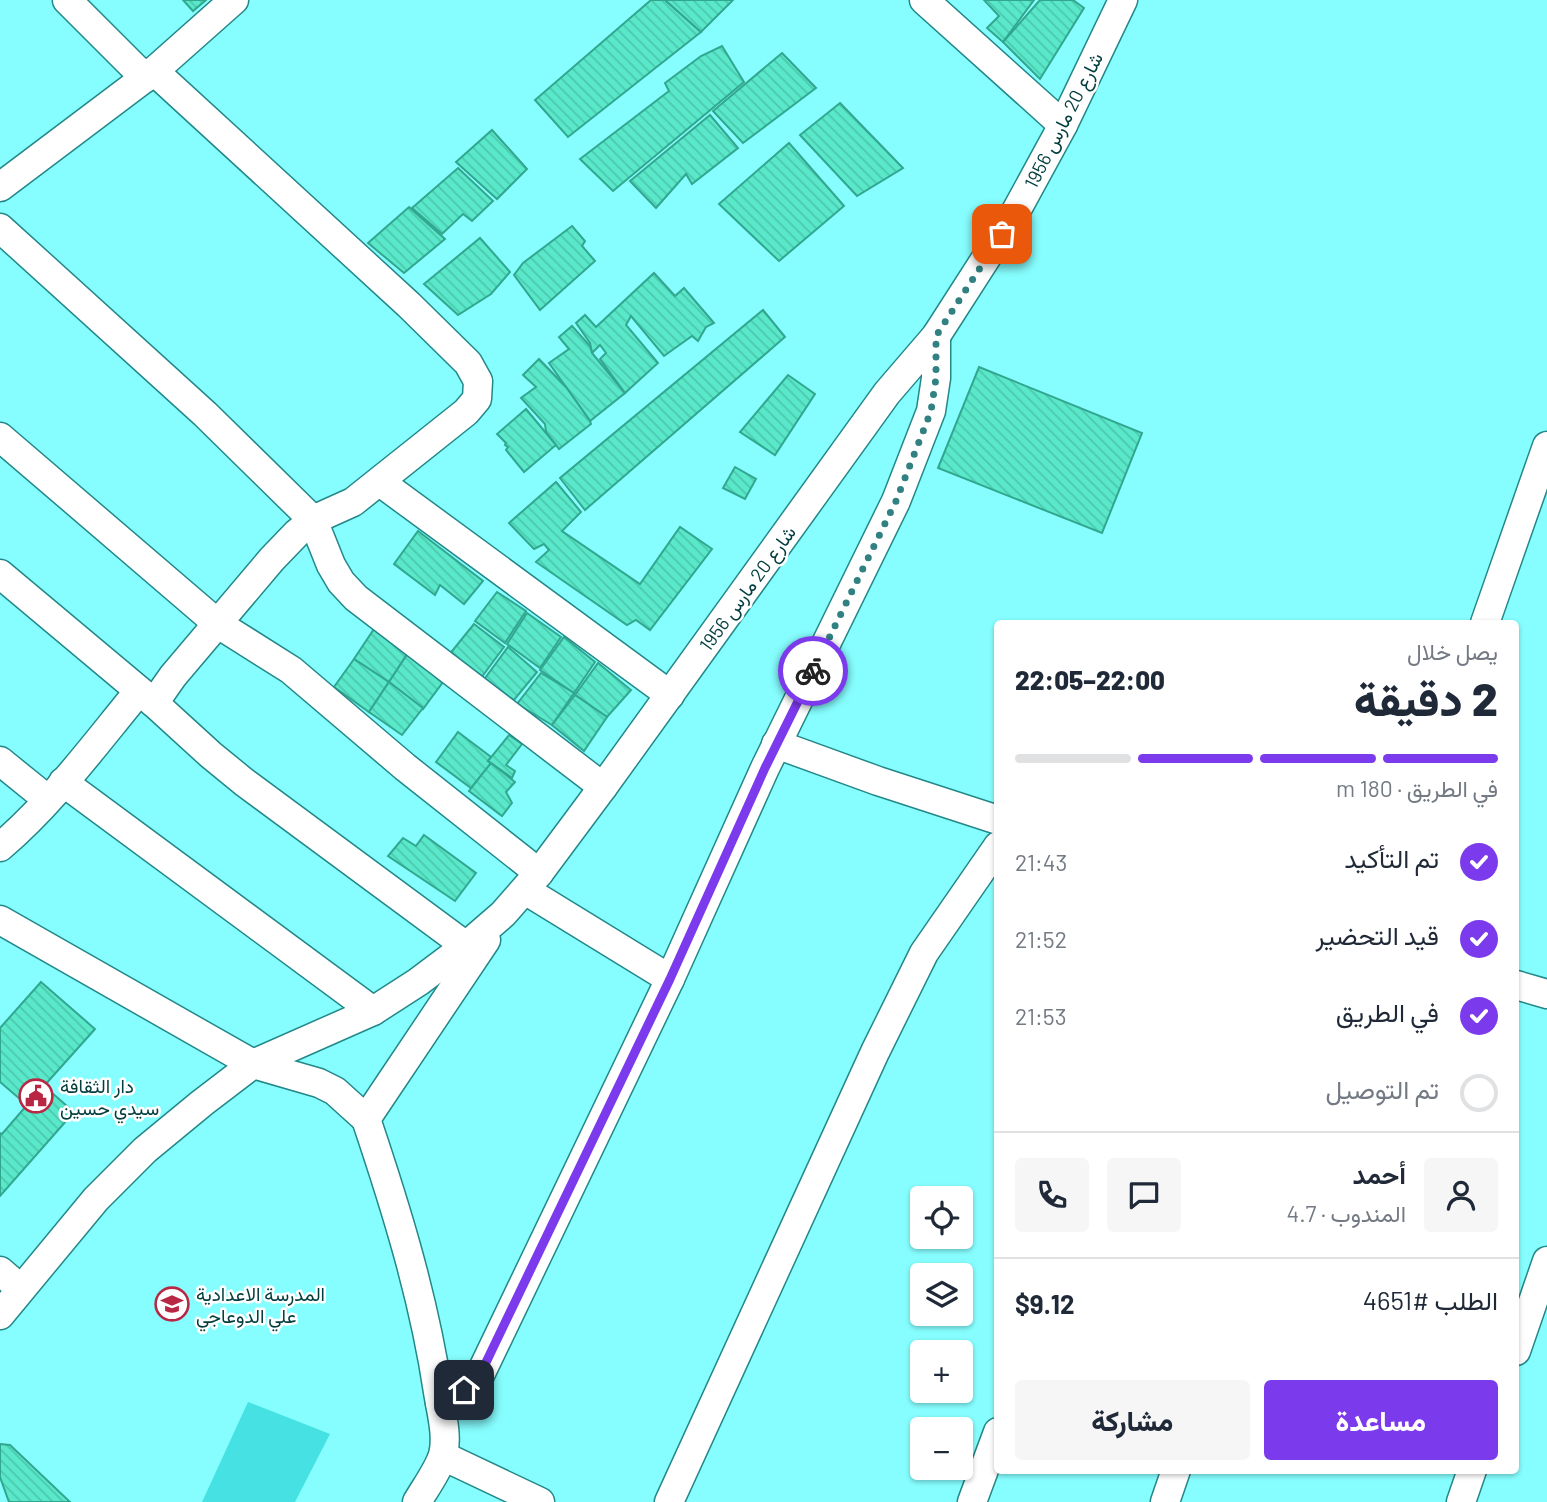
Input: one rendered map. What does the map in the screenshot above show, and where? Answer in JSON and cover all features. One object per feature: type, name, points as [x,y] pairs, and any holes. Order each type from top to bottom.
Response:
[{"type":"street","points":[[0,847],[18,832],[147,697],[173,676],[272,559],[313,520],[353,502],[466,412],[477,399],[478,381],[468,363],[409,305],[67,0]]},
{"type":"street","points":[[0,187],[150,74],[234,0]]},
{"type":"street","points":[[924,0],[1063,125]]},
{"type":"street","name":"شارع 20 مارس 1956","points":[[0,1315],[96,1199],[145,1150],[253,1063],[373,1011],[418,982],[503,914],[532,881],[670,695],[887,393],[936,336],[1015,213],[1063,125],[1123,0]]},
{"type":"street","points":[[0,228],[205,414],[313,520],[331,565],[341,582],[356,598],[603,787]]},
{"type":"street","points":[[440,1403],[464,1390],[479,1377],[670,979],[776,744],[896,501],[931,411],[936,378],[936,336]]},
{"type":"street","points":[[0,437],[218,624],[291,670],[405,767],[532,881],[670,979]]},
{"type":"street","points":[[1486,620],[1547,446]]},
{"type":"street","points":[[380,482],[670,695]]},
{"type":"street","points":[[0,574],[244,782],[466,946]]},
{"type":"street","points":[[776,744],[994,819]]},
{"type":"street","points":[[0,761],[55,791],[373,1011]]},
{"type":"street","points":[[669,1502],[869,1065],[924,953],[994,852]]},
{"type":"street","points":[[366,1119],[503,914]]},
{"type":"street","points":[[0,920],[253,1063],[319,1083],[335,1091],[366,1119],[404,1236],[419,1293],[431,1343],[445,1438],[443,1456],[417,1502]]},
{"type":"street","points":[[1519,986],[1547,994]]},
{"type":"street","points":[[1519,1342],[1547,1261]]},
{"type":"street","points":[[0,1271],[21,1289]]},
{"type":"street","points":[[972,1502],[994,1443]]},
{"type":"street","points":[[443,1456],[540,1502]]},
{"type":"street","points":[[1165,1502],[1175,1474]]},
{"type":"street","points":[[1461,1502],[1471,1474]]},
{"type":"shaded area","points":[[248,1402],[330,1434],[295,1502],[202,1502]]},
{"type":"building","points":[[183,0],[206,0],[193,11]]},
{"type":"building","points":[[651,0],[665,0],[701,32],[568,137],[535,100]]},
{"type":"building","points":[[665,0],[733,0],[701,32]]},
{"type":"building","points":[[984,0],[1034,0],[1003,42],[987,28],[999,16]]},
{"type":"building","points":[[1040,0],[1073,0],[1084,8],[1040,79],[1003,42]]},
{"type":"building","points":[[722,46],[744,82],[613,191],[580,159],[669,91],[665,83],[701,56]]},
{"type":"building","points":[[782,53],[816,88],[743,143],[713,111]]},
{"type":"building","points":[[840,103],[903,168],[857,196],[800,135]]},
{"type":"building","points":[[710,115],[738,148],[692,184],[686,174],[656,208],[630,181]]},
{"type":"building","points":[[492,130],[527,169],[497,199],[456,162]]},
{"type":"building","points":[[789,143],[844,206],[779,261],[719,204]]},
{"type":"building","points":[[458,168],[493,201],[472,221],[463,214],[442,234],[412,208]]},
{"type":"building","points":[[409,207],[445,239],[404,273],[368,243]]},
{"type":"building","points":[[572,226],[585,241],[582,246],[595,261],[540,310],[514,275],[523,263]]},
{"type":"building","points":[[480,238],[510,272],[491,294],[458,315],[424,284]]},
{"type":"building","points":[[654,273],[675,296],[684,288],[714,323],[706,327],[698,341],[692,336],[664,356],[631,316],[626,325],[658,363],[625,393],[600,359],[606,353],[600,345],[592,353],[590,343],[576,323],[585,315],[596,327]]},
{"type":"building","points":[[763,310],[785,337],[585,510],[560,478]]},
{"type":"building","points":[[572,326],[625,393],[590,421],[549,363],[569,349],[559,337]]},
{"type":"building","points":[[539,359],[566,387],[591,424],[559,449],[546,432],[545,424],[521,398],[536,387],[523,375]]},
{"type":"building","points":[[979,367],[1142,433],[1102,533],[938,468]]},
{"type":"building","points":[[788,375],[815,394],[775,455],[740,432]]},
{"type":"building","points":[[526,409],[556,445],[524,472],[506,450],[506,443],[497,434]]},
{"type":"building","points":[[735,467],[756,479],[745,499],[723,488]]},
{"type":"building","points":[[556,482],[581,512],[562,531],[640,584],[680,527],[712,549],[650,630],[636,620],[627,625],[536,562],[549,550],[544,544],[534,549],[509,523]]},
{"type":"building","points":[[418,531],[483,581],[464,604],[440,585],[435,595],[394,564]]},
{"type":"building","points":[[497,592],[526,611],[505,643],[475,621]]},
{"type":"building","points":[[527,613],[561,637],[540,668],[507,644]]},
{"type":"building","points":[[474,624],[504,647],[481,678],[448,656]]},
{"type":"building","points":[[374,629],[408,653],[389,682],[354,659]]},
{"type":"building","points":[[564,637],[595,662],[574,693],[540,670]]},
{"type":"building","points":[[508,647],[537,672],[514,700],[483,681]]},
{"type":"building","points":[[408,653],[446,678],[423,709],[389,682]]},
{"type":"building","points":[[354,659],[389,682],[369,712],[334,687]]},
{"type":"building","points":[[598,663],[631,690],[607,717],[575,695]]},
{"type":"building","points":[[541,673],[574,693],[552,725],[517,704]]},
{"type":"building","points":[[389,682],[423,708],[402,735],[369,712]]},
{"type":"building","points":[[575,695],[607,717],[584,751],[552,725]]},
{"type":"building","points":[[458,732],[491,757],[488,761],[491,763],[471,788],[436,762]]},
{"type":"building","points":[[509,735],[522,744],[506,765],[515,771],[512,778],[488,761]]},
{"type":"building","points":[[491,763],[515,782],[506,792],[512,803],[502,816],[469,791]]},
{"type":"building","points":[[424,835],[476,873],[455,901],[388,856],[403,838],[416,846]]},
{"type":"building","name":"دار الثقافة سيدي حسين","points":[[41,982],[95,1029],[44,1086],[74,1112],[0,1196],[0,1133],[2,1134],[27,1105],[0,1082],[0,1028]]},
{"type":"building","points":[[0,1444],[10,1445],[70,1502],[9,1502],[0,1477]]},
{"type":"way so far","points":[[813,671],[896,501],[931,411],[936,378],[936,336],[1002,234]]},
{"type":"place","name":"دار الثقافة سيدي حسين","points":[[36,1096]]},
{"type":"place","name":"المدرسة الاعدادية علي الدوعاجي","points":[[172,1304]]},
{"type":"route","points":[[464,1390],[479,1377],[670,979],[765,768],[813,671]]}]
